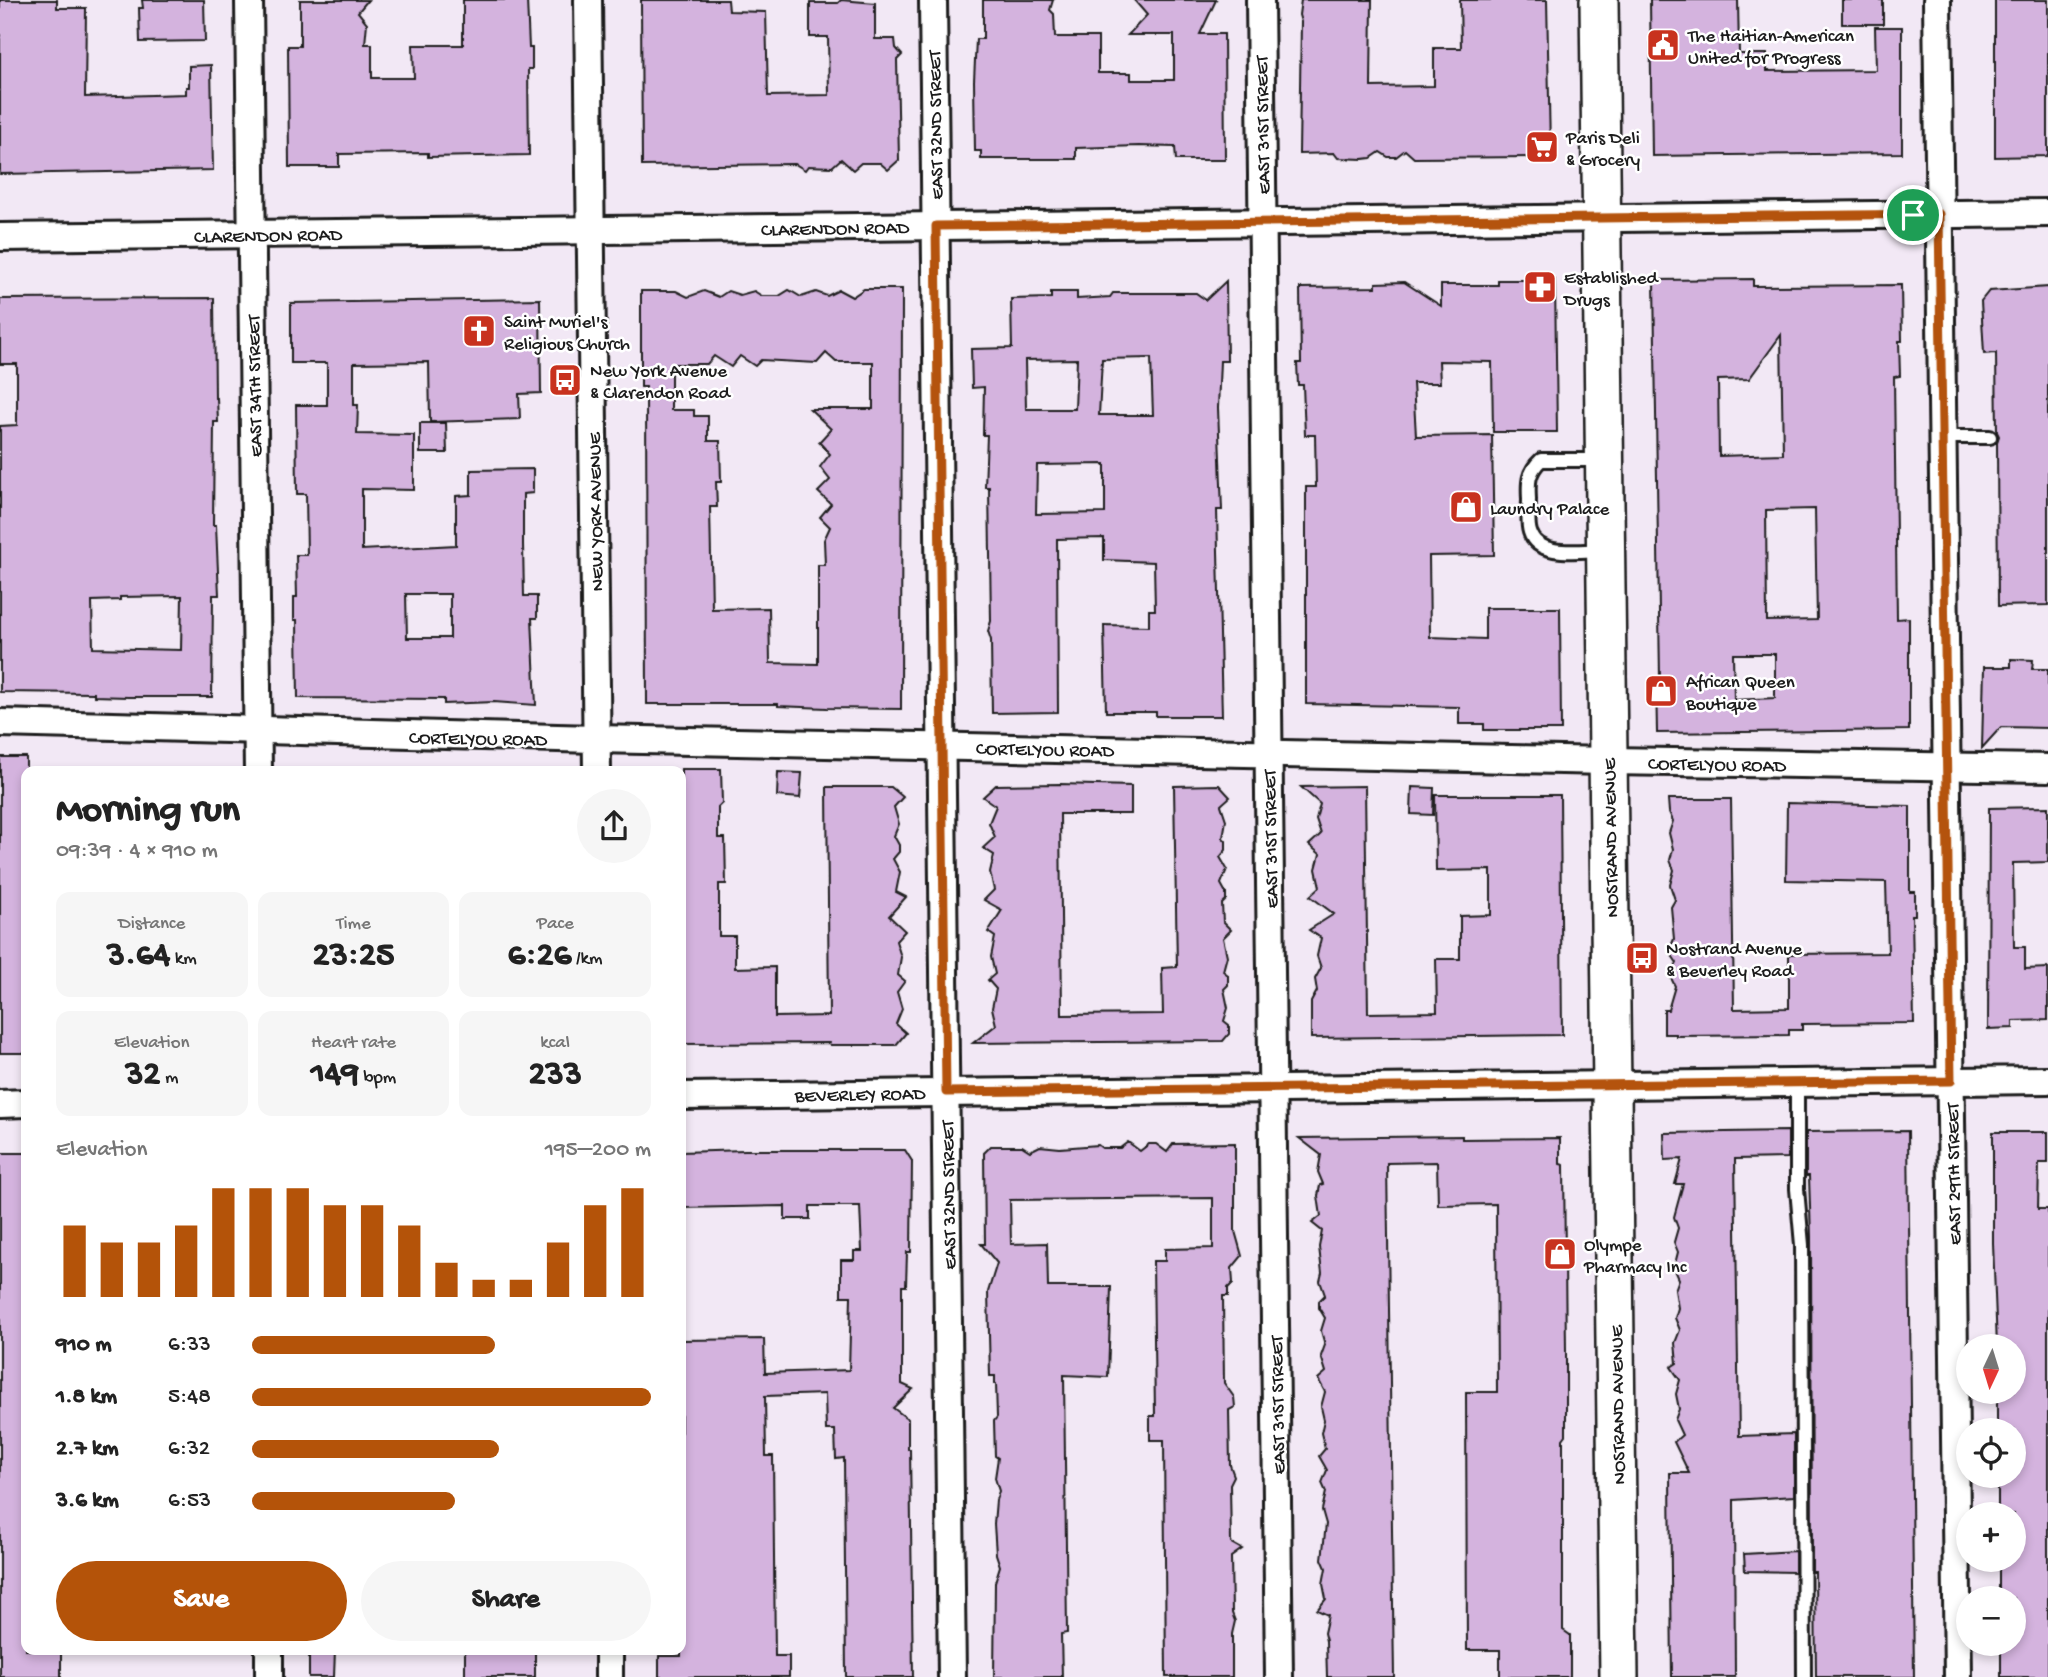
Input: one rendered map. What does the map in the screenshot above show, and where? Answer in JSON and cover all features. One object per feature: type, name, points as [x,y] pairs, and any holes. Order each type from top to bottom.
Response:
[{"type":"main road","name":"NOSTRAND AVENUE","points":[[1599,0],[1619,1677]]},
{"type":"street","name":"EAST 34TH STREET","points":[[249,0],[258,766]]},
{"type":"street","name":"NEW YORK AVENUE","points":[[588,0],[597,766]]},
{"type":"street","name":"EAST 32ND STREET","points":[[933,0],[952,1677]]},
{"type":"street","name":"EAST 31ST STREET","points":[[1260,0],[1279,1677]]},
{"type":"street","name":"EAST 29TH STREET","points":[[1937,0],[1958,1677]]},
{"type":"street","name":"CLARENDON ROAD","points":[[0,237],[2048,213]]},
{"type":"street","name":"CORTELYOU ROAD","points":[[0,723],[596,740],[2048,768]]},
{"type":"street","name":"BEVERLEY ROAD","points":[[686,1096],[2048,1080]]},
{"type":"street","points":[[0,1104],[21,1103]]},
{"type":"street","points":[[269,1655],[269,1677]]},
{"type":"street","points":[[609,1655],[609,1677]]},
{"type":"lane","points":[[1942,437],[1990,437]]},
{"type":"lane","points":[[1603,460],[1541,460],[1532,468],[1528,480],[1530,533],[1537,544],[1551,550],[1604,550]]},
{"type":"lane","points":[[1797,1083],[1797,1189],[1802,1245],[1804,1677]]},
{"type":"building","points":[[0,0],[57,0],[57,8],[86,8],[85,97],[186,94],[186,87],[189,87],[189,66],[211,65],[213,170],[0,174]]},
{"type":"building","points":[[142,0],[204,0],[205,41],[140,42],[139,8],[143,8]]},
{"type":"building","points":[[300,0],[368,0],[358,12],[367,23],[365,44],[372,44],[372,78],[414,78],[413,45],[463,45],[463,0],[527,0],[529,48],[532,48],[532,69],[528,69],[529,155],[428,157],[428,153],[339,154],[339,167],[289,167],[288,46],[300,46]]},
{"type":"building","points":[[641,0],[728,0],[729,11],[766,12],[768,96],[829,95],[828,37],[810,37],[810,3],[838,3],[841,0],[875,3],[875,39],[895,39],[896,48],[902,55],[897,60],[899,160],[888,170],[880,163],[861,163],[853,170],[841,159],[832,167],[808,166],[805,170],[795,164],[642,166]]},
{"type":"building","points":[[983,0],[1053,0],[1050,10],[1054,14],[1055,37],[1098,37],[1098,73],[1131,73],[1131,80],[1174,80],[1174,35],[1128,35],[1147,15],[1134,0],[1216,0],[1200,34],[1224,34],[1225,160],[1176,160],[1175,147],[1139,146],[1076,148],[1076,159],[981,159],[981,151],[975,151],[974,81],[976,39],[983,39]]},
{"type":"building","points":[[1301,0],[1372,0],[1371,87],[1434,86],[1434,48],[1461,48],[1460,0],[1547,0],[1550,149],[1543,157],[1414,158],[1405,150],[1396,157],[1388,157],[1380,152],[1371,158],[1363,159],[1338,158],[1334,153],[1299,154]]},
{"type":"building","points":[[1650,0],[1738,0],[1739,54],[1767,54],[1767,71],[1876,70],[1875,27],[1902,27],[1902,153],[1652,156]]},
{"type":"building","points":[[1842,0],[1883,0],[1883,24],[1842,24]]},
{"type":"building","points":[[1995,0],[2048,0],[2048,156],[1995,157]]},
{"type":"building","points":[[1753,279],[1753,286],[1901,285],[1900,376],[1894,377],[1897,619],[1909,618],[1909,730],[1657,733],[1656,678],[1660,678],[1654,280]],"holes":[[[1781,335],[1783,454],[1719,456],[1718,380],[1749,379]],[[1815,509],[1817,620],[1767,621],[1766,510]],[[1733,654],[1775,654],[1775,698],[1734,700]]]},
{"type":"building","points":[[1498,280],[1555,280],[1557,432],[1493,432],[1492,362],[1439,361],[1440,383],[1413,383],[1416,436],[1492,435],[1494,555],[1429,556],[1430,637],[1485,639],[1485,608],[1560,608],[1561,730],[1484,730],[1484,724],[1459,724],[1459,707],[1306,704],[1306,487],[1316,487],[1315,435],[1305,435],[1303,385],[1298,385],[1297,363],[1301,363],[1300,288],[1376,287],[1376,283],[1404,282],[1441,306],[1441,285],[1498,285]]},
{"type":"building","points":[[1226,281],[1227,361],[1220,361],[1218,408],[1222,510],[1217,510],[1222,716],[1156,716],[1156,712],[1106,712],[1104,625],[1149,626],[1149,610],[1155,610],[1154,562],[1104,560],[1104,538],[1057,539],[1058,712],[992,713],[991,640],[988,631],[991,621],[989,487],[985,487],[987,435],[983,435],[984,387],[972,388],[971,349],[1012,348],[1011,299],[1051,298],[1051,292],[1077,292],[1077,299],[1110,297],[1113,293],[1196,293],[1206,300]],"holes":[[[1151,358],[1153,415],[1099,415],[1102,359]],[[1077,359],[1075,409],[1026,409],[1025,360]],[[1105,464],[1105,513],[1036,514],[1037,465]]]},
{"type":"building","points":[[2048,287],[2048,605],[1998,606],[1999,436],[1996,353],[1984,354],[1981,301],[1989,291]]},
{"type":"building","points":[[864,289],[902,289],[901,709],[778,704],[647,704],[646,387],[641,387],[641,291],[676,291],[688,297],[704,291],[719,297],[728,291],[740,295],[754,291],[762,296],[779,296],[789,290],[801,297],[816,292],[827,296],[839,290],[852,297]],"holes":[[[826,353],[836,362],[873,362],[873,409],[810,409],[831,429],[819,442],[830,454],[820,467],[830,480],[818,492],[831,504],[820,517],[830,527],[824,540],[825,565],[818,565],[818,664],[770,663],[769,608],[712,609],[710,507],[717,507],[716,482],[721,482],[720,441],[708,441],[708,416],[694,416],[694,410],[671,410],[671,364],[707,364],[714,356],[731,367],[740,356],[755,366],[761,360],[817,363]]]},
{"type":"building","points":[[214,298],[215,398],[218,422],[214,422],[213,525],[216,525],[219,595],[213,595],[212,697],[0,692],[0,426],[17,425],[17,364],[0,364],[0,299]],"holes":[[[182,596],[181,650],[93,648],[92,601],[120,600],[120,597]]]},
{"type":"building","points":[[540,299],[541,393],[519,394],[520,419],[430,422],[429,362],[354,363],[354,405],[358,405],[357,434],[414,435],[414,490],[362,489],[362,550],[456,545],[456,496],[471,495],[471,470],[533,469],[533,493],[523,494],[523,544],[524,596],[537,596],[537,618],[532,618],[536,705],[494,702],[444,704],[444,699],[298,698],[297,620],[294,620],[294,597],[297,597],[296,555],[307,555],[306,494],[297,494],[296,405],[327,405],[327,363],[291,363],[291,303]],"holes":[[[406,594],[450,594],[450,638],[407,638]]]},
{"type":"building","points":[[420,423],[446,423],[447,453],[420,453]]},
{"type":"building","points":[[2011,659],[2033,660],[2032,669],[2048,669],[2048,728],[2001,727],[1982,748],[1984,667],[2011,667]]},
{"type":"building","points":[[0,757],[26,757],[26,766],[21,766],[21,1053],[0,1053]]},
{"type":"building","points":[[686,769],[721,769],[722,803],[718,807],[718,838],[725,838],[726,884],[719,884],[719,936],[735,936],[735,968],[775,967],[775,1017],[829,1016],[827,787],[891,787],[903,797],[894,807],[899,824],[894,836],[899,852],[893,859],[900,872],[896,892],[906,897],[889,916],[905,931],[896,941],[901,957],[898,975],[905,981],[897,992],[902,1009],[896,1024],[906,1033],[896,1045],[686,1044]]},
{"type":"building","points":[[778,772],[802,773],[800,798],[777,796]]},
{"type":"building","points":[[996,785],[1131,786],[1131,814],[1060,814],[1062,1015],[1163,1014],[1162,968],[1177,967],[1174,786],[1219,785],[1230,797],[1221,805],[1226,820],[1223,838],[1226,841],[1226,850],[1220,857],[1227,869],[1221,884],[1226,893],[1226,900],[1222,904],[1223,922],[1231,930],[1223,938],[1227,956],[1223,971],[1228,975],[1228,985],[1224,989],[1228,1008],[1224,1021],[1229,1025],[1229,1034],[1223,1041],[973,1043],[996,1025],[992,1008],[996,989],[988,980],[995,974],[991,957],[995,937],[988,932],[1002,910],[984,900],[994,890],[990,872],[994,855],[983,848],[995,837],[989,823],[996,806],[983,797]]},
{"type":"building","points":[[1365,786],[1368,1013],[1437,1012],[1436,959],[1460,959],[1460,916],[1491,915],[1491,870],[1436,871],[1435,795],[1560,795],[1562,1035],[1311,1038],[1311,1002],[1317,991],[1315,979],[1321,968],[1317,956],[1321,938],[1309,930],[1334,914],[1310,896],[1320,887],[1316,869],[1320,854],[1309,845],[1321,834],[1316,819],[1320,804],[1301,787]]},
{"type":"building","points":[[1412,787],[1434,788],[1433,815],[1411,814]]},
{"type":"building","points":[[1668,799],[1731,799],[1734,1009],[1789,1008],[1789,954],[1888,953],[1886,882],[1786,880],[1787,803],[1910,806],[1910,892],[1915,892],[1915,915],[1912,915],[1914,1023],[1802,1024],[1802,1030],[1789,1030],[1789,1035],[1664,1034],[1664,1010],[1668,1010],[1675,986],[1670,976],[1677,963],[1669,951],[1674,939],[1671,907],[1675,900],[1670,885],[1674,870],[1670,860],[1673,849],[1669,833],[1673,821]]},
{"type":"building","points":[[2048,807],[2048,862],[2013,863],[2014,947],[2025,947],[2025,969],[2048,968],[2048,1020],[2013,1021],[2013,1028],[1988,1029],[1989,808]]},
{"type":"building","points":[[1788,1131],[1788,1158],[1735,1159],[1739,1436],[1794,1434],[1794,1496],[1734,1500],[1735,1677],[1672,1677],[1670,1473],[1689,1473],[1674,1442],[1682,1435],[1675,1420],[1679,1409],[1676,1394],[1680,1380],[1671,1367],[1677,1363],[1675,1343],[1680,1330],[1675,1318],[1678,1308],[1675,1290],[1679,1279],[1674,1268],[1678,1252],[1674,1242],[1678,1228],[1674,1217],[1683,1184],[1675,1184],[1682,1159],[1665,1160],[1664,1133]]},
{"type":"building","points":[[1908,1131],[1914,1677],[1816,1677],[1815,1572],[1812,1572],[1811,1237],[1806,1132]]},
{"type":"building","points":[[1993,1132],[2048,1132],[2048,1163],[2039,1163],[2038,1209],[2048,1209],[2048,1677],[2001,1677],[2001,1656],[2026,1656],[2026,1586],[1999,1586],[1999,1572],[2026,1572],[2026,1502],[1998,1502],[1998,1488],[2026,1488],[2026,1418],[1997,1418],[1997,1404],[2026,1404],[2026,1334],[1997,1334]]},
{"type":"building","points":[[1462,1136],[1462,1139],[1560,1138],[1560,1164],[1564,1165],[1566,1353],[1563,1630],[1570,1635],[1570,1677],[1500,1677],[1500,1650],[1467,1650],[1466,1392],[1497,1392],[1496,1204],[1438,1205],[1437,1162],[1387,1163],[1394,1677],[1327,1677],[1324,1633],[1328,1615],[1317,1610],[1326,1599],[1323,1584],[1326,1568],[1322,1559],[1326,1524],[1322,1510],[1326,1492],[1322,1483],[1327,1470],[1319,1456],[1325,1449],[1321,1433],[1324,1420],[1321,1407],[1325,1392],[1318,1379],[1326,1372],[1321,1356],[1325,1345],[1321,1331],[1325,1318],[1319,1308],[1319,1301],[1325,1295],[1320,1281],[1322,1273],[1319,1247],[1322,1231],[1312,1223],[1321,1216],[1318,1196],[1320,1185],[1323,1184],[1318,1172],[1321,1155],[1299,1138]]},
{"type":"building","points":[[1128,1142],[1140,1151],[1149,1144],[1156,1144],[1167,1152],[1173,1144],[1235,1143],[1235,1231],[1242,1256],[1232,1268],[1233,1283],[1228,1288],[1228,1296],[1223,1296],[1224,1383],[1234,1397],[1235,1407],[1229,1410],[1230,1465],[1234,1476],[1230,1484],[1231,1543],[1242,1549],[1231,1557],[1232,1613],[1235,1621],[1232,1634],[1232,1677],[1166,1677],[1164,1440],[1150,1440],[1150,1416],[1155,1416],[1153,1261],[1165,1261],[1165,1249],[1213,1248],[1213,1198],[1010,1200],[1011,1244],[1047,1243],[1048,1287],[1111,1287],[1108,1377],[1064,1375],[1067,1633],[1061,1634],[1062,1677],[994,1677],[995,1582],[1000,1566],[996,1554],[994,1524],[999,1491],[995,1478],[998,1458],[995,1456],[994,1421],[997,1417],[996,1384],[995,1376],[990,1376],[988,1292],[997,1263],[981,1244],[985,1244],[984,1153],[991,1146],[1022,1146],[1030,1151],[1040,1146],[1060,1148],[1098,1145],[1102,1148],[1120,1148]]},
{"type":"building","points":[[905,1150],[912,1161],[911,1252],[907,1252],[906,1286],[902,1286],[902,1384],[913,1389],[893,1408],[908,1419],[913,1677],[846,1677],[844,1458],[836,1459],[835,1430],[826,1430],[825,1394],[765,1396],[766,1456],[773,1456],[775,1656],[789,1656],[789,1677],[659,1677],[659,1656],[686,1655],[686,1340],[764,1339],[765,1373],[849,1370],[851,1296],[841,1296],[841,1260],[854,1260],[854,1251],[862,1251],[860,1206],[810,1206],[810,1219],[785,1219],[785,1206],[686,1208],[686,1152]]},
{"type":"building","points":[[0,1153],[21,1153],[21,1655],[61,1655],[61,1677],[0,1677]]},
{"type":"building","points":[[1795,1551],[1795,1572],[1745,1571],[1744,1554]]},
{"type":"building","points":[[309,1655],[335,1655],[334,1677],[309,1677]]},
{"type":"building","points":[[465,1655],[535,1655],[535,1677],[465,1677]]},
{"type":"place","name":"The Haitian-American United for Progress","points":[[1663,45]]},
{"type":"place","name":"Paris Deli & Grocery","points":[[1542,147]]},
{"type":"place","name":"Established Drugs","points":[[1540,287]]},
{"type":"place","name":"Saint Muriel's Religious Church","points":[[479,331]]},
{"type":"place","name":"New York Avenue & Clarendon Road","points":[[565,380]]},
{"type":"place","name":"Laundry Palace","points":[[1466,507]]},
{"type":"place","name":"African Queen Boutique","points":[[1661,691]]},
{"type":"place","name":"Nostrand Avenue & Beverley Road","points":[[1642,958]]},
{"type":"place","name":"Olympe Pharmacy Inc","points":[[1560,1254]]},
{"type":"route","points":[[1939,214],[1951,1081],[946,1092],[936,226],[1913,215],[1939,214]]}]
